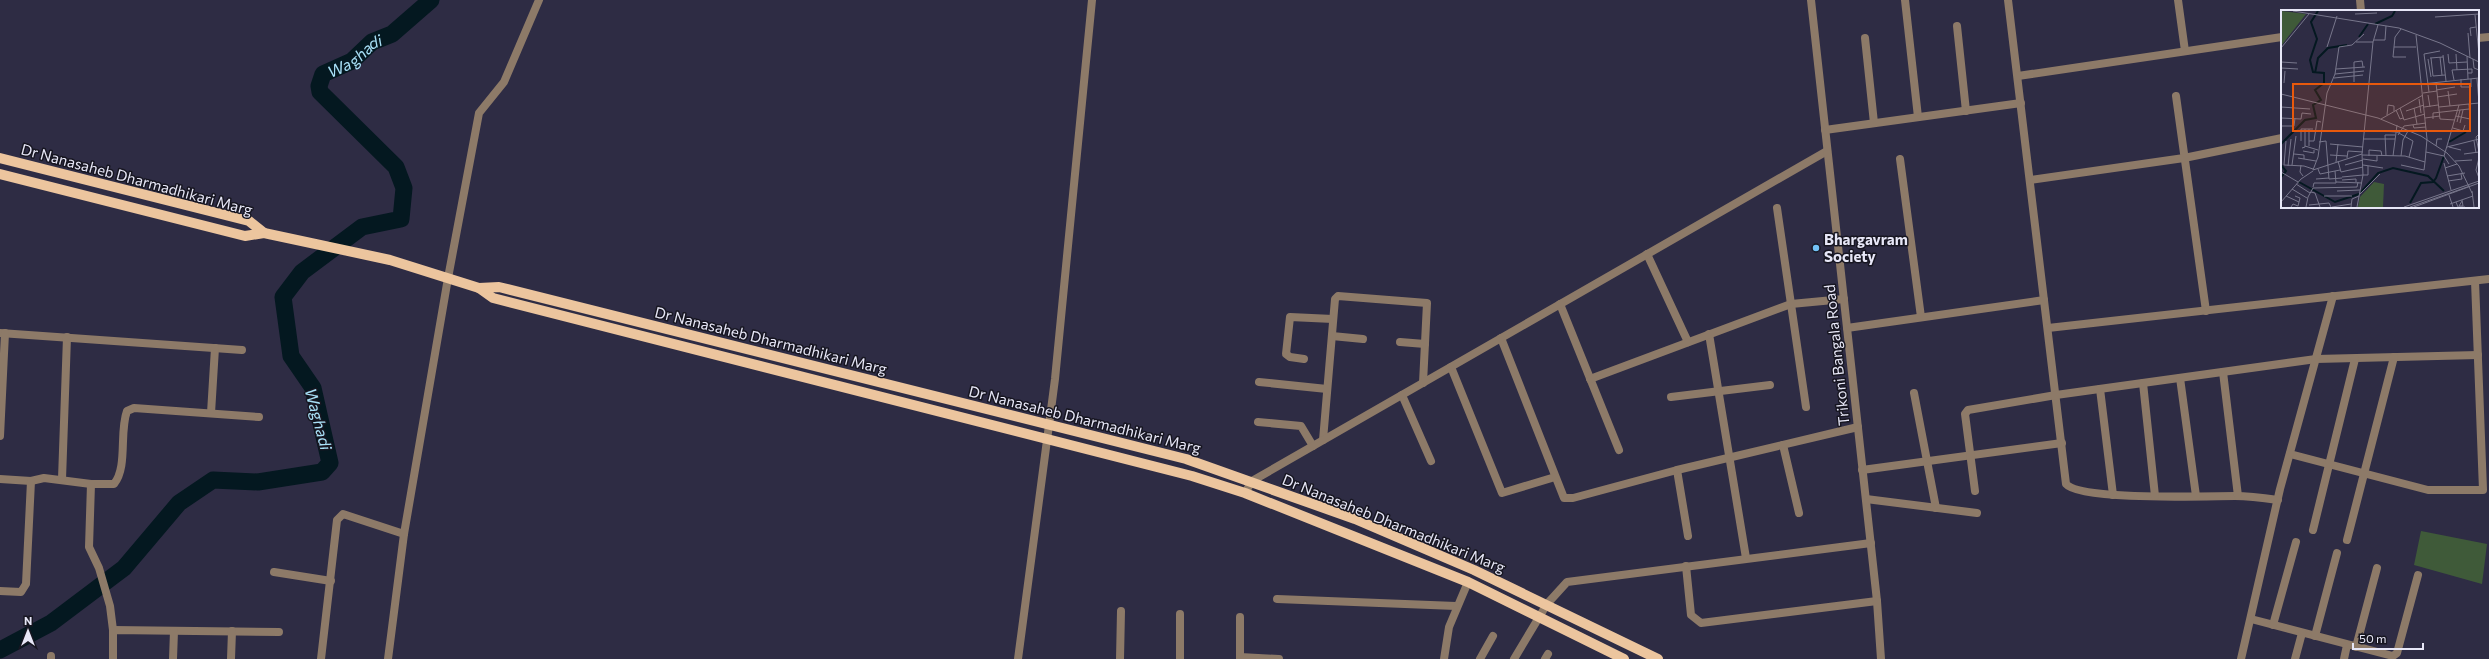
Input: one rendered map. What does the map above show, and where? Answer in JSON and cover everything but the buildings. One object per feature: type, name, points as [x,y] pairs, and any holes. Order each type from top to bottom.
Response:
[{"type":"main road","name":"Dr Nanasaheb Dharmadhikari Marg","points":[[0,158],[249,221],[264,232],[390,260],[479,288],[493,298],[1192,476],[1245,493],[1468,582],[1539,616],[1614,657],[1624,659]]},
{"type":"main road","name":"Dr Nanasaheb Dharmadhikari Marg","points":[[0,174],[245,236],[264,232]]},
{"type":"main road","name":"Dr Nanasaheb Dharmadhikari Marg","points":[[479,288],[499,286],[1186,459],[1252,481],[1354,519],[1474,570],[1658,659]]},
{"type":"street","points":[[388,659],[404,534],[448,278],[479,113],[504,82],[539,0]]},
{"type":"street","points":[[1018,659],[1057,363],[1092,0]]},
{"type":"street","name":"Trikoni Bangala Road","points":[[1811,0],[1877,601],[1881,659]]},
{"type":"street","points":[[1905,0],[1918,117]]},
{"type":"street","points":[[2008,0],[2062,443],[2065,481],[2068,487],[2076,491],[2113,495],[2238,496],[2278,500]]},
{"type":"street","points":[[2178,0],[2185,51]]},
{"type":"street","points":[[2360,0],[2361,10]]},
{"type":"street","points":[[1958,26],[1966,111]]},
{"type":"street","points":[[2018,76],[2281,37]]},
{"type":"street","points":[[2479,38],[2489,37]]},
{"type":"street","points":[[1864,38],[1874,123]]},
{"type":"street","points":[[2176,96],[2206,310]]},
{"type":"street","points":[[1825,130],[2021,103]]},
{"type":"street","points":[[2030,180],[2184,158],[2281,138]]},
{"type":"street","points":[[1245,493],[1252,481],[1827,151]]},
{"type":"street","points":[[1900,159],[1921,318]]},
{"type":"street","points":[[1777,208],[1806,407]]},
{"type":"street","points":[[1647,254],[1688,342]]},
{"type":"street","points":[[2048,328],[2489,279]]},
{"type":"street","points":[[2290,454],[2428,490],[2486,490],[2480,428],[2475,280]]},
{"type":"street","points":[[1323,440],[1335,300],[1340,295],[1423,301],[1428,306],[1423,383]]},
{"type":"street","points":[[2241,659],[2278,500],[2333,296]]},
{"type":"street","points":[[1590,379],[1791,304],[1844,298]]},
{"type":"street","points":[[1847,328],[2044,300]]},
{"type":"street","points":[[1560,304],[1619,450]]},
{"type":"street","points":[[1304,359],[1290,358],[1286,354],[1290,317],[1333,319]]},
{"type":"street","points":[[0,436],[2,333],[242,350]]},
{"type":"street","points":[[1710,334],[1746,558]]},
{"type":"street","points":[[1332,336],[1363,339]]},
{"type":"street","points":[[62,479],[67,337]]},
{"type":"street","points":[[1501,338],[1562,496],[1568,499],[1677,470],[1858,427]]},
{"type":"street","points":[[1400,342],[1425,344]]},
{"type":"street","points":[[211,413],[215,348]]},
{"type":"street","points":[[1975,491],[1965,414],[1968,410],[2056,395],[2316,359],[2478,355]]},
{"type":"street","points":[[2348,540],[2394,357]]},
{"type":"street","points":[[2313,530],[2331,464],[2356,359]]},
{"type":"street","points":[[1451,367],[1480,434],[1502,493],[1555,477]]},
{"type":"street","points":[[2223,372],[2238,496]]},
{"type":"street","points":[[2180,378],[2196,496]]},
{"type":"street","points":[[1259,382],[1328,389]]},
{"type":"street","points":[[2143,383],[2155,496]]},
{"type":"street","points":[[1671,397],[1770,385]]},
{"type":"street","points":[[2100,389],[2113,495]]},
{"type":"street","points":[[1914,393],[1936,508]]},
{"type":"street","points":[[1402,395],[1431,461]]},
{"type":"street","points":[[0,479],[31,481],[44,478],[110,485],[118,479],[124,420],[130,409],[259,417]]},
{"type":"street","points":[[1258,422],[1301,426],[1313,446]]},
{"type":"street","points":[[2480,428],[2489,428]]},
{"type":"street","points":[[1862,470],[2062,443]]},
{"type":"street","points":[[1783,445],[1799,513]]},
{"type":"street","points":[[1677,470],[1688,536]]},
{"type":"street","points":[[0,591],[21,592],[26,584],[31,481]]},
{"type":"street","points":[[91,484],[88,542],[90,551],[99,568],[110,606],[113,630],[113,659]]},
{"type":"street","points":[[1866,499],[1977,513]]},
{"type":"street","points":[[321,659],[337,520],[343,514],[404,534]]},
{"type":"street","points":[[2273,625],[2296,542]]},
{"type":"street","points":[[1514,659],[1547,604],[1563,584],[1574,580],[1870,543]]},
{"type":"street","points":[[2315,636],[2337,553]]},
{"type":"street","points":[[1686,566],[1691,615],[1701,623],[1877,601]]},
{"type":"street","points":[[2356,647],[2377,568]]},
{"type":"street","points":[[1444,659],[1449,627],[1456,606],[1474,570]]},
{"type":"street","points":[[274,572],[331,580]]},
{"type":"street","points":[[2251,619],[2389,656],[2396,656],[2418,574]]},
{"type":"street","points":[[1277,599],[1456,606]]},
{"type":"street","points":[[1120,659],[1121,611]]},
{"type":"street","points":[[1180,614],[1180,659]]},
{"type":"street","points":[[1240,617],[1240,658],[1279,659]]},
{"type":"street","points":[[113,630],[279,632]]},
{"type":"street","points":[[173,659],[174,630]]},
{"type":"street","points":[[231,659],[232,631]]},
{"type":"street","points":[[2296,659],[2302,633]]},
{"type":"street","points":[[1480,659],[1493,636]]},
{"type":"street","points":[[2344,659],[2347,645]]},
{"type":"green space","points":[[2421,531],[2487,544],[2482,584],[2414,565]]},
{"type":"waterway","name":"Waghadi","points":[[0,650],[51,623],[124,568],[179,503],[213,480],[258,482],[322,472],[330,463],[313,388],[291,356],[283,297],[302,272],[362,227],[401,219],[404,188],[396,167],[320,92],[319,86],[323,74],[352,61],[372,42],[392,34],[431,0]]},
{"type":"place","name":"Bhargavram Society","points":[[1816,248]]}]
